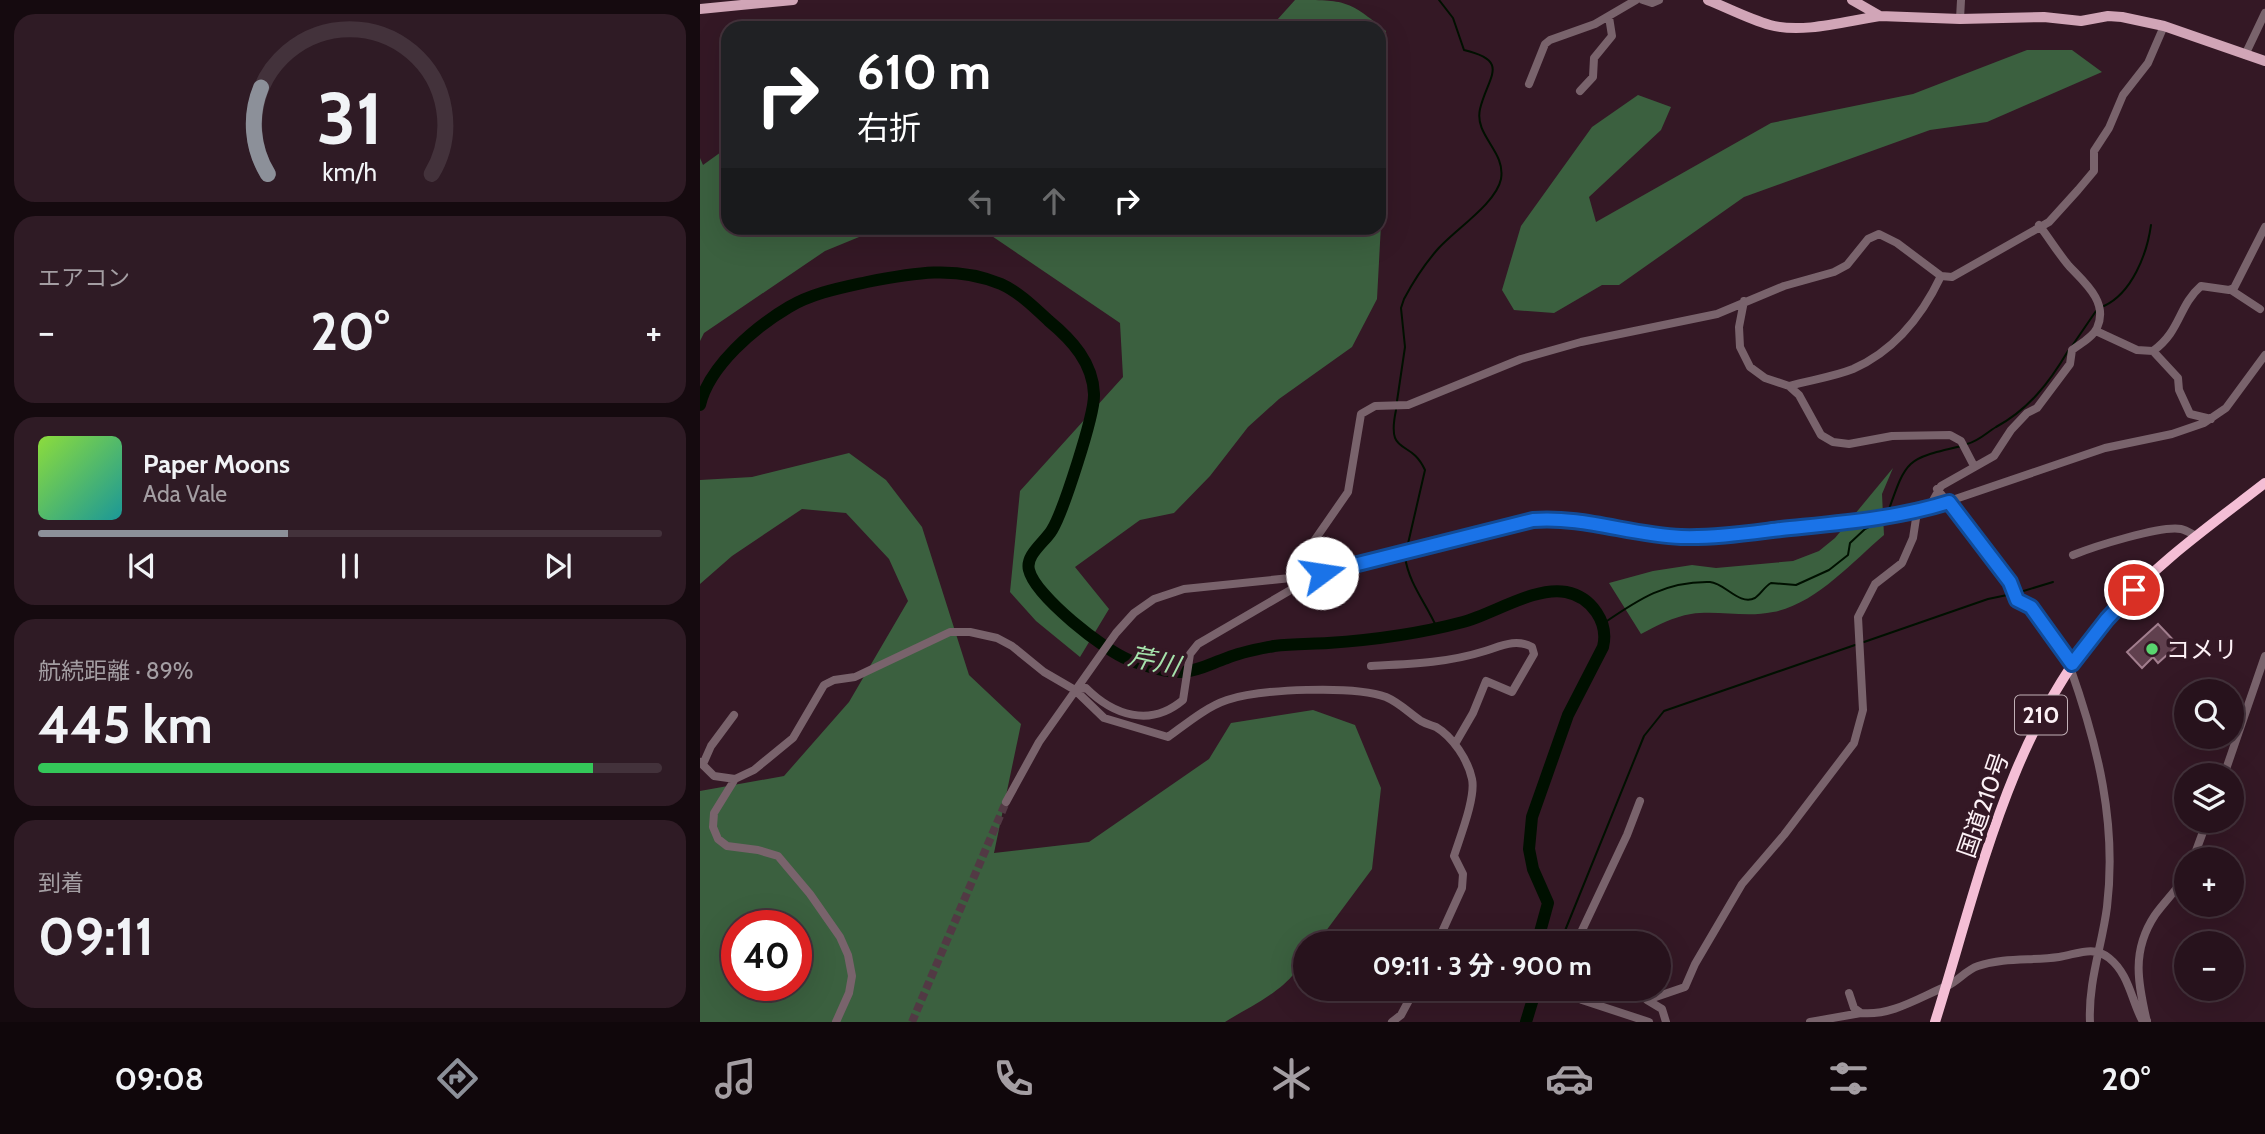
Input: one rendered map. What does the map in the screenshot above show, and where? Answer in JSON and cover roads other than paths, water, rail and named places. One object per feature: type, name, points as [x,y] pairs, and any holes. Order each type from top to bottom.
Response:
[{"type":"highway","name":"国道210号","points":[[1935,1022],[2014,773],[2035,726],[2071,666],[2101,625],[2129,596],[2196,536],[2265,483]]},
{"type":"main road","points":[[700,9],[793,0]]},
{"type":"main road","points":[[1708,0],[1770,25],[1802,27],[1880,16],[1960,19],[2044,17],[2081,21],[2108,16],[2164,26],[2265,61]]},
{"type":"main road","points":[[1852,0],[1880,16]]},
{"type":"street","points":[[700,9],[701,0]]},
{"type":"street","points":[[1529,84],[1545,44],[1609,17],[1636,0]]},
{"type":"street","points":[[1643,0],[1652,3],[1659,0]]},
{"type":"street","points":[[1960,19],[1961,0]]},
{"type":"street","points":[[2245,55],[2265,13]]},
{"type":"street","points":[[1580,91],[1592,77],[1594,58],[1612,36],[1609,17]]},
{"type":"street","points":[[1322,573],[1314,541],[1348,492],[1361,414],[1375,406],[1408,405],[1428,399],[1521,359],[1581,342],[1717,314],[1744,301],[1834,272],[1847,265],[1868,239],[1879,234],[1897,243],[1941,276],[1952,277],[2039,225],[2049,222],[2094,171],[2094,151],[2109,128],[2123,95],[2148,63],[2164,26]]},
{"type":"street","points":[[1929,508],[1937,489],[1994,456],[2011,430],[2027,413],[2037,408],[2070,364],[2072,350],[2096,331],[2099,321],[2095,297],[2087,282],[2070,266],[2039,225]]},
{"type":"street","points":[[2231,290],[2265,227]]},
{"type":"street","points":[[1789,386],[1850,370],[1876,358],[1914,323],[1929,302],[1941,276]]},
{"type":"street","points":[[2096,331],[2137,350],[2153,351],[2170,337],[2190,298],[2201,286],[2231,290],[2260,309]]},
{"type":"street","points":[[1744,301],[1740,347],[1750,367],[1765,378],[1789,386],[1799,395],[1821,435],[1833,442],[1849,444],[1910,434],[1950,435],[1961,441],[1974,466]]},
{"type":"street","points":[[2153,351],[2178,378],[2179,390],[2190,414],[2211,419]]},
{"type":"street","points":[[1006,802],[1040,742],[1078,687],[1134,613],[1154,599],[1184,589],[1281,581],[1322,573],[1525,522],[1552,519],[1584,522],[1640,533],[1682,537],[1833,524],[1913,513],[2105,448],[2172,434],[2211,419],[2235,398],[2265,355]]},
{"type":"street","points":[[1937,489],[2010,582],[2017,600],[2031,607],[2071,666],[2101,765],[2108,818],[2110,877],[2099,952],[2089,990],[2090,1022]]},
{"type":"street","points":[[1666,1022],[1662,1009],[1647,1000],[1685,988],[1695,964],[1742,884],[1784,835],[1854,743],[1863,710],[1858,617],[1875,584],[1902,563],[1913,538],[1913,513]]},
{"type":"street","points":[[2073,555],[2109,540],[2119,541],[2168,530],[2181,529],[2196,536]]},
{"type":"street","points":[[1078,687],[1086,688],[1099,700],[1124,715],[1134,717],[1150,715],[1183,700],[1190,654],[1198,644],[1322,573]]},
{"type":"street","points":[[836,1022],[849,993],[852,976],[848,956],[829,920],[778,856],[727,846],[718,839],[713,827],[714,813],[735,779],[754,770],[793,738],[824,685],[834,680],[855,677],[950,632],[971,632],[997,638],[1078,687],[1104,718],[1168,737],[1226,700],[1300,690],[1369,693],[1406,707],[1422,721],[1438,728],[1455,744],[1473,780],[1454,856],[1463,874],[1462,888],[1442,931]]},
{"type":"street","points":[[1371,666],[1433,663],[1467,657],[1515,641],[1532,646],[1534,654],[1512,692],[1486,681],[1474,713],[1455,744]]},
{"type":"street","points":[[2228,763],[2265,656]]},
{"type":"street","points":[[734,715],[715,738],[702,763],[714,776],[735,779]]},
{"type":"street","points":[[1582,931],[1640,802]]},
{"type":"street","points":[[2147,1021],[2138,982],[2139,949],[2155,916],[2174,891]]},
{"type":"street","points":[[1810,1022],[1892,1010],[1946,987],[1968,970],[1989,963],[2011,959],[2048,958],[2092,949],[2120,971],[2142,1020],[2147,1021]]},
{"type":"street","points":[[1849,993],[1854,1008],[1861,1013]]},
{"type":"street","points":[[1392,1022],[1401,1015],[1409,1001]]},
{"type":"street","points":[[1585,1001],[1649,1022]]},
{"type":"waterway","points":[[1397,401],[1405,347],[1401,308],[1404,299],[1432,256],[1483,207],[1501,179],[1499,160],[1479,119],[1493,71],[1492,65],[1479,54],[1464,50],[1453,18],[1439,0]]},
{"type":"waterway","points":[[2104,306],[2123,292],[2136,272],[2146,248],[2151,225]]},
{"type":"waterway","name":"芹川","points":[[700,405],[713,376],[735,349],[762,325],[798,302],[837,289],[884,279],[934,272],[967,274],[1001,284],[1020,296],[1073,344],[1090,372],[1093,405],[1077,463],[1057,520],[1030,559],[1029,570],[1034,581],[1057,608],[1118,655],[1155,669],[1188,671],[1238,654],[1274,646],[1345,642],[1446,626],[1541,593],[1566,592],[1584,599],[1601,620],[1603,647],[1568,715],[1532,817],[1529,849],[1533,869],[1548,903],[1540,931]]},
{"type":"waterway","points":[[2072,346],[2096,311]]},
{"type":"waterway","points":[[1967,444],[2008,420],[2028,403],[2046,384],[2068,351]]},
{"type":"waterway","points":[[1396,410],[1394,435],[1401,446],[1413,453],[1425,470],[1407,548]]},
{"type":"waterway","points":[[1888,512],[1900,481],[1911,464],[1929,454],[1962,446]]},
{"type":"waterway","points":[[1604,623],[1654,593],[1694,582],[1716,583],[1738,597],[1749,600],[1771,583],[1796,585],[1829,570],[1848,555],[1850,543],[1865,529],[1880,521]]},
{"type":"waterway","points":[[1405,557],[1414,585],[1437,628]]},
{"type":"waterway","points":[[2017,593],[2053,582]]},
{"type":"waterway","points":[[1864,642],[1988,599],[2012,594]]},
{"type":"waterway","points":[[1565,931],[1644,736],[1664,711],[1855,645]]},
{"type":"waterway","name":"芹川","points":[[1526,1022],[1532,1001]]},
{"type":"tunnel","points":[[912,1022],[1006,802]]},
{"type":"place","name":"コメリ","points":[[2152,649]]}]
